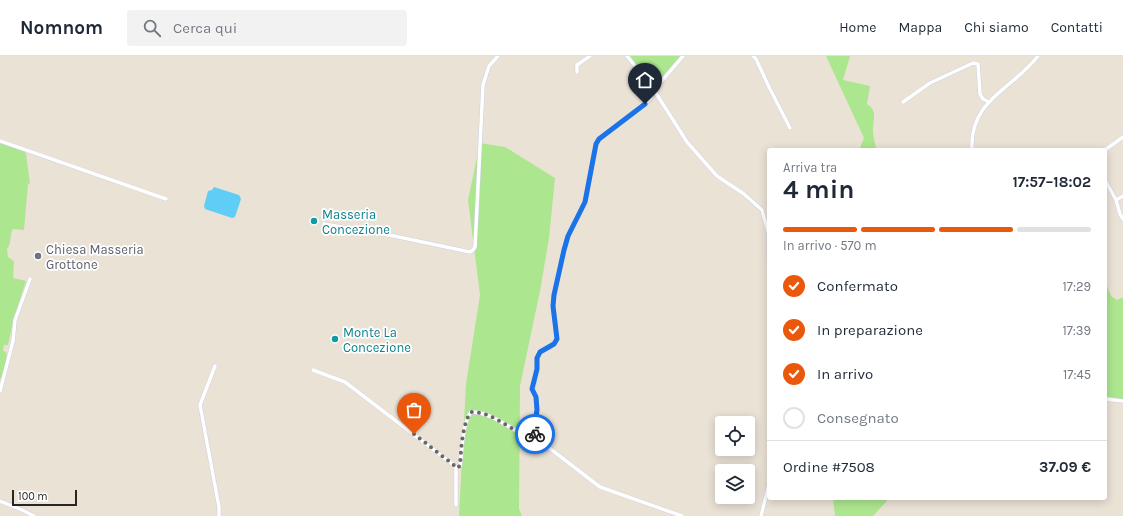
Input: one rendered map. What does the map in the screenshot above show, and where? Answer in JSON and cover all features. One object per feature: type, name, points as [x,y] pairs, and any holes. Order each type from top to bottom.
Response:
[{"type":"street","points":[[324,224],[394,236],[470,252],[473,250],[475,247],[483,85],[489,66],[498,56]]},
{"type":"street","points":[[577,72],[577,65],[590,56]]},
{"type":"street","points":[[627,56],[654,90],[687,142],[717,176],[744,194],[762,210],[767,228]]},
{"type":"street","points":[[535,437],[534,431],[537,410],[536,397],[532,389],[537,369],[537,358],[540,352],[554,344],[557,339],[553,306],[554,295],[568,236],[585,202],[596,144],[599,139],[651,98],[654,90],[683,56]]},
{"type":"street","points":[[753,56],[756,58],[790,128]]},
{"type":"street","points":[[972,148],[971,137],[974,125],[983,108],[1030,67],[1038,56]]},
{"type":"street","points":[[903,102],[930,83],[973,63],[978,64],[980,94],[983,99],[989,102]]},
{"type":"street","points":[[1107,149],[1123,137]]},
{"type":"street","points":[[0,141],[166,199]]},
{"type":"street","points":[[1107,184],[1116,200],[1123,219]]},
{"type":"street","points":[[1116,200],[1123,196]]},
{"type":"street","points":[[0,391],[13,341],[15,320],[30,279]]},
{"type":"street","points":[[215,366],[200,405],[219,507],[219,516]]},
{"type":"street","points":[[313,370],[345,382],[455,466],[456,505]]},
{"type":"street","points":[[1107,399],[1123,401]]},
{"type":"street","points":[[456,468],[460,466],[464,428],[471,412],[476,412],[500,420],[513,429],[528,436],[535,437],[600,487],[682,516]]},
{"type":"street","points":[[761,516],[767,492]]},
{"type":"street","points":[[0,501],[34,516]]},
{"type":"green space","points":[[630,56],[682,56],[654,90]]},
{"type":"green space","points":[[826,56],[850,56],[843,80],[870,86],[867,104],[873,109],[874,112],[873,133],[876,148],[860,148],[864,138]]},
{"type":"green space","points":[[0,142],[24,151],[26,154],[30,183],[28,184],[24,230],[13,229],[9,247],[7,249],[8,257],[14,261],[13,278],[26,281],[14,318],[8,345],[4,345],[3,351],[6,352],[7,358],[1,379],[0,378]]},
{"type":"green space","points":[[480,143],[505,147],[555,178],[549,238],[540,291],[520,386],[519,509],[522,516],[459,516],[466,384],[480,295],[468,200]]},
{"type":"green space","points":[[1107,286],[1111,296],[1117,300],[1123,298],[1123,400],[1107,396]]},
{"type":"green space","points":[[833,500],[887,500],[873,516],[835,516]]},
{"type":"water","points":[[214,187],[239,195],[241,199],[235,217],[232,218],[205,209],[204,206],[208,191],[212,190]]},
{"type":"way so far","points":[[414,434],[456,468],[460,466],[464,428],[471,412],[476,412],[500,420],[517,432],[528,436],[535,437],[535,434]]},
{"type":"place","name":"Masseria Concezione","points":[[314,221]]},
{"type":"place","name":"Chiesa Masseria Grottone","points":[[38,256]]},
{"type":"place","name":"Monte La Concezione","points":[[335,339]]},
{"type":"route","points":[[535,434],[534,431],[537,410],[536,397],[532,389],[537,369],[537,358],[540,352],[554,344],[557,339],[553,306],[554,295],[568,236],[585,202],[596,144],[599,139],[645,104]]}]
